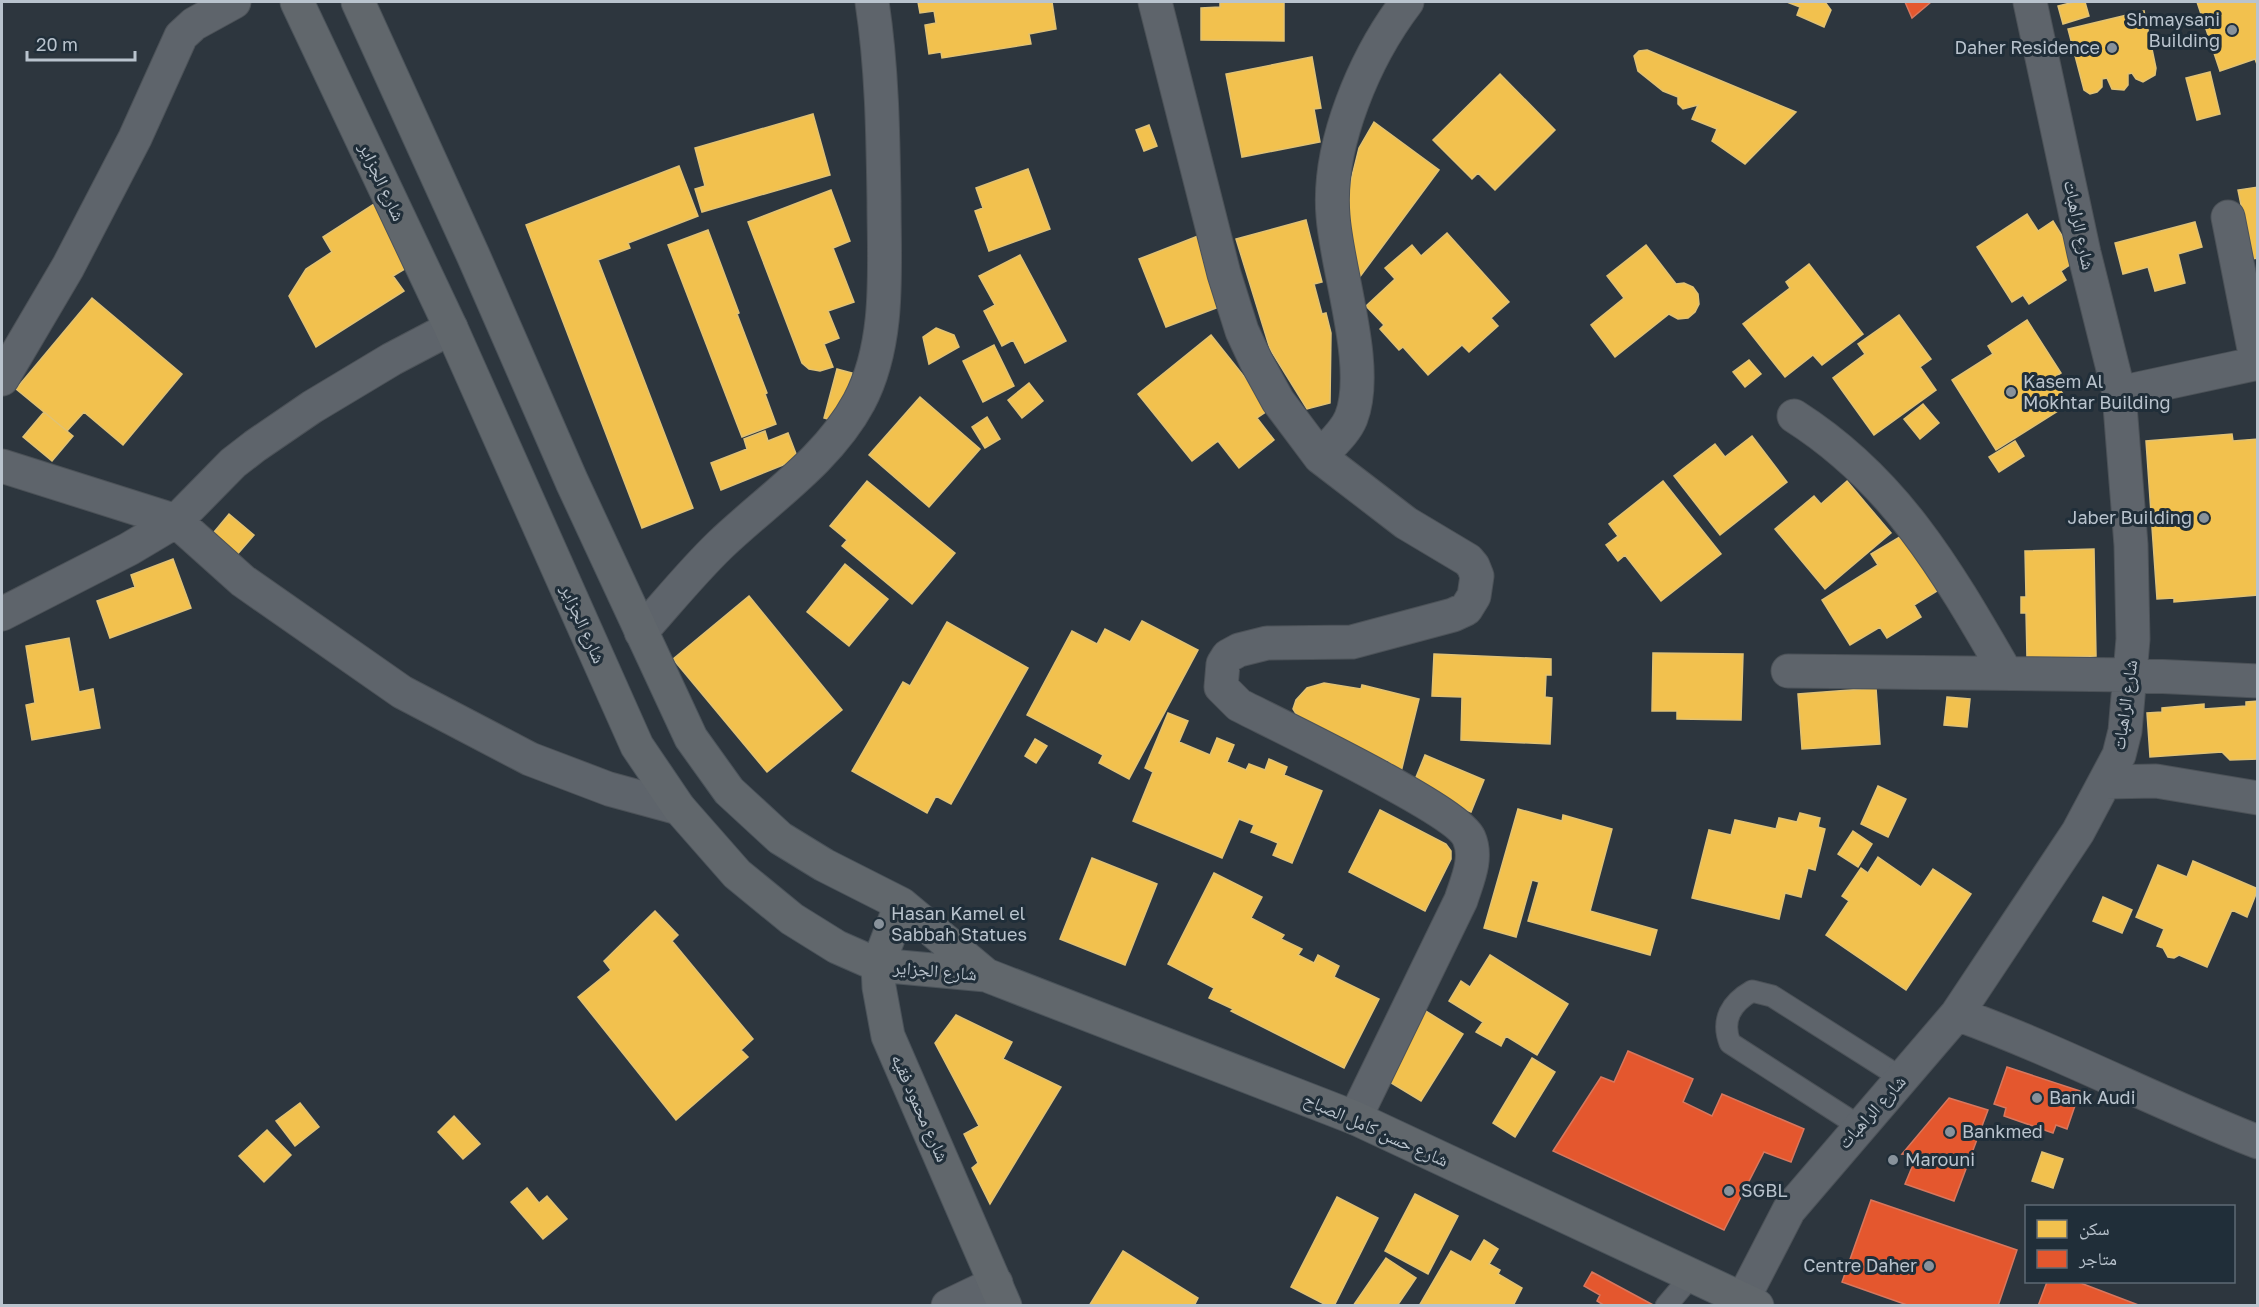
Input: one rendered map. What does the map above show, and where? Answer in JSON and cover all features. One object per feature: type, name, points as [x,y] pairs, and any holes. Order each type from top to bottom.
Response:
[{"type":"main road","name":"شارع الجزاير","points":[[297,2],[451,328],[637,746],[679,808],[737,874],[792,919],[837,947],[878,965],[986,975]]},
{"type":"main road","name":"شارع الجزاير","points":[[360,2],[641,632],[691,738],[729,791],[780,838],[901,904],[986,975]]},
{"type":"main road","name":"شارع محمود فقيه","points":[[901,904],[878,965],[879,987],[888,1036],[1001,1294]]},
{"type":"main road","name":"شارع حسن كامل الصباح","points":[[986,975],[1355,1118],[1750,1302]]},
{"type":"street","points":[[2,379],[68,267],[135,138],[181,36],[194,24],[234,2]]},
{"type":"street","points":[[641,632],[718,546],[829,444],[858,403],[870,377],[881,325],[884,277],[880,88],[872,2]]},
{"type":"street","points":[[1155,2],[1221,263],[1242,331],[1278,401],[1320,457],[1406,524],[1468,560],[1477,576],[1474,596],[1466,609],[1453,615],[1352,642],[1267,643],[1239,650],[1228,656],[1221,672],[1221,687],[1239,705],[1371,772],[1456,822],[1470,839],[1472,862],[1461,900],[1355,1118]]},
{"type":"street","points":[[1320,457],[1350,420],[1358,385],[1333,217],[1333,183],[1341,138],[1357,90],[1394,18],[1407,2]]},
{"type":"street","name":"شارع الراهبات","points":[[1750,1302],[1768,1246],[1790,1210],[1859,1126],[1957,1014],[2078,832],[2119,755],[2125,731],[2131,675],[2131,545],[2119,393],[2085,253],[2030,2]]},
{"type":"street","points":[[2119,393],[2257,364],[2228,217]]},
{"type":"street","points":[[2,614],[129,549],[176,521],[233,463],[255,446],[362,377],[451,328]]},
{"type":"street","points":[[1794,416],[1835,444],[1897,505],[1940,561],[2006,673]]},
{"type":"street","points":[[2,466],[176,521],[243,581],[402,692],[530,759],[609,789],[679,808]]},
{"type":"street","points":[[1788,671],[2131,675],[2258,681]]},
{"type":"street","points":[[2106,782],[2156,781],[2258,798]]},
{"type":"street","points":[[1957,1014],[2019,1037],[2180,1111],[2258,1142]]},
{"type":"street","points":[[948,1305],[1001,1294]]},
{"type":"lane","points":[[1859,1126],[1730,1043],[1725,1030],[1727,1016],[1737,1000],[1752,991],[1772,996],[1903,1078]]},
{"type":"lane","points":[[1666,1305],[1692,1275]]},
{"type":"building: سكن","points":[[918,2],[1052,2],[1056,29],[1029,34],[1031,44],[942,58],[941,52],[929,54],[925,25],[936,23],[934,11],[920,13]]},
{"type":"building: سكن","points":[[1220,2],[1284,2],[1284,41],[1201,40],[1201,8],[1220,7]]},
{"type":"building: سكن","points":[[1787,2],[1825,2],[1831,10],[1824,27],[1797,15],[1800,7]]},
{"type":"building: سكن","name":"Daher Residence","points":[[2085,2],[2089,16],[2063,24],[2058,6]]},
{"type":"building: سكن","name":"Shmaysani Building","points":[[2197,2],[2258,2],[2258,67],[2255,59],[2220,71]]},
{"type":"building: سكن","name":"Daher Residence","points":[[2144,11],[2156,68],[2155,75],[2143,82],[2136,79],[2132,73],[2128,74],[2128,85],[2124,90],[2112,89],[2107,78],[2102,79],[2102,87],[2097,92],[2090,94],[2084,90],[2068,29]]},
{"type":"building: سكن","points":[[1647,50],[1796,112],[1745,164],[1712,141],[1717,129],[1692,119],[1698,105],[1683,109],[1678,104],[1678,97],[1663,91],[1638,71],[1634,56],[1639,51]]},
{"type":"building: سكن","points":[[1312,57],[1321,108],[1314,109],[1320,142],[1242,157],[1226,74]]},
{"type":"building: سكن","points":[[2210,72],[2220,114],[2197,120],[2186,78]]},
{"type":"building: سكن","points":[[1500,74],[1555,130],[1495,190],[1478,173],[1472,179],[1433,140]]},
{"type":"building: سكن","points":[[813,114],[830,175],[702,212],[695,189],[705,186],[695,148]]},
{"type":"building: سكن","points":[[1374,122],[1439,170],[1359,278],[1348,221],[1349,188],[1359,148]]},
{"type":"building: سكن","points":[[1149,125],[1157,146],[1144,151],[1136,130]]},
{"type":"building: سكن","points":[[679,166],[698,216],[628,243],[630,248],[598,260],[693,508],[642,528],[526,225]]},
{"type":"building: سكن","points":[[1028,169],[1050,229],[989,251],[975,211],[983,208],[976,188]]},
{"type":"building: سكن","points":[[2258,187],[2258,258],[2252,259],[2238,190]]},
{"type":"building: سكن","points":[[831,190],[850,241],[833,248],[854,302],[828,311],[839,338],[824,344],[833,367],[820,371],[809,369],[802,363],[748,222]]},
{"type":"building: سكن","points":[[374,204],[413,264],[393,276],[404,291],[316,347],[289,296],[306,269],[332,252],[323,237]]},
{"type":"building: سكن","points":[[2027,214],[2038,231],[2053,221],[2077,260],[2061,271],[2066,280],[2029,304],[2023,295],[2012,302],[1977,247]]},
{"type":"building: سكن","points":[[1306,220],[1322,282],[1314,284],[1322,314],[1326,313],[1331,333],[1330,403],[1307,409],[1270,349],[1236,239]]},
{"type":"building: سكن","points":[[2195,222],[2202,247],[2178,254],[2185,283],[2155,291],[2148,267],[2123,274],[2115,243]]},
{"type":"building: سكن","points":[[708,230],[776,424],[742,437],[668,245]]},
{"type":"building: سكن","points":[[1447,233],[1509,302],[1491,318],[1498,326],[1469,352],[1462,345],[1428,375],[1403,347],[1399,350],[1380,329],[1384,325],[1366,306],[1395,279],[1385,268],[1412,245],[1421,256]]},
{"type":"building: سكن","points":[[1198,236],[1224,305],[1166,327],[1139,259]]},
{"type":"building: سكن","points":[[1646,245],[1676,284],[1684,283],[1693,287],[1698,294],[1699,304],[1688,318],[1678,319],[1669,314],[1615,357],[1591,325],[1624,298],[1607,276]]},
{"type":"building: سكن","points":[[1020,255],[1066,341],[1025,363],[1013,340],[1002,346],[984,311],[995,305],[979,276]]},
{"type":"building: سكن","points":[[1809,264],[1863,334],[1822,365],[1813,355],[1785,377],[1743,324],[1790,288],[1786,282]]},
{"type":"building: سكن","points":[[92,298],[182,374],[123,445],[84,412],[67,431],[16,389]]},
{"type":"building: سكن","points":[[1899,315],[1931,359],[1920,367],[1936,390],[1874,435],[1833,378],[1865,354],[1858,344]]},
{"type":"building: سكن","name":"Kasem Al Mokhtar Building","points":[[2027,320],[2061,373],[2053,378],[2069,404],[1996,450],[1952,380],[1993,354],[1988,346]]},
{"type":"building: سكن","points":[[936,328],[954,335],[959,347],[929,364],[923,337]]},
{"type":"building: سكن","points":[[1211,335],[1270,409],[1257,418],[1274,440],[1239,468],[1218,441],[1192,461],[1138,394]]},
{"type":"building: سكن","points":[[994,345],[1014,386],[983,402],[963,361]]},
{"type":"building: سكن","points":[[1749,360],[1761,374],[1745,387],[1733,372]]},
{"type":"building: سكن","points":[[837,369],[852,373],[839,422],[824,418]]},
{"type":"building: سكن","points":[[1029,383],[1043,401],[1022,418],[1008,400]]},
{"type":"building: سكن","points":[[920,397],[980,449],[929,507],[869,455]]},
{"type":"building: سكن","points":[[1923,404],[1939,423],[1920,439],[1904,419]]},
{"type":"building: سكن","points":[[44,412],[73,436],[52,461],[23,437]]},
{"type":"building: سكن","points":[[987,417],[1000,439],[985,448],[972,427]]},
{"type":"building: سكن","points":[[765,431],[768,441],[788,433],[798,459],[721,490],[711,463],[747,449],[744,439]]},
{"type":"building: سكن","name":"Jaber Building","points":[[2232,434],[2233,441],[2258,439],[2258,595],[2174,602],[2174,598],[2157,599],[2146,441]]},
{"type":"building: سكن","points":[[1752,436],[1787,482],[1720,535],[1674,476],[1715,444],[1725,457]]},
{"type":"building: سكن","points":[[2015,441],[2024,456],[1999,472],[1989,457]]},
{"type":"building: سكن","points":[[867,481],[955,553],[912,604],[842,546],[847,540],[830,526]]},
{"type":"building: سكن","points":[[1663,481],[1721,554],[1661,601],[1625,555],[1618,561],[1606,545],[1618,536],[1609,524]]},
{"type":"building: سكن","points":[[1847,481],[1891,533],[1825,589],[1775,529],[1814,496],[1821,504]]},
{"type":"building: سكن","points":[[229,514],[254,535],[235,557],[210,537]]},
{"type":"building: سكن","points":[[1903,535],[1937,591],[1914,605],[1921,617],[1887,638],[1880,627],[1850,645],[1822,600],[1878,565],[1871,554]]},
{"type":"building: سكن","points":[[2094,549],[2096,656],[2070,657],[2070,661],[2052,662],[2051,657],[2027,658],[2026,613],[2021,613],[2021,597],[2026,597],[2025,551]]},
{"type":"building: سكن","points":[[173,559],[191,608],[110,638],[97,601],[135,587],[131,575]]},
{"type":"building: سكن","points":[[845,564],[888,599],[849,646],[807,612]]},
{"type":"building: سكن","points":[[749,596],[842,710],[767,772],[673,659]]},
{"type":"building: سكن","points":[[1142,621],[1198,650],[1129,779],[1099,763],[1103,755],[1027,715],[1072,631],[1097,644],[1105,629],[1130,642]]},
{"type":"building: سكن","points":[[947,622],[1028,668],[951,804],[936,796],[927,813],[852,771],[903,682],[910,686]]},
{"type":"building: سكن","points":[[69,638],[79,692],[93,689],[100,728],[32,740],[26,705],[35,703],[26,646]]},
{"type":"building: سكن","points":[[1653,653],[1743,654],[1741,720],[1677,719],[1677,711],[1652,711]]},
{"type":"building: سكن","points":[[1434,654],[1551,659],[1551,675],[1546,675],[1545,697],[1552,698],[1550,744],[1461,740],[1462,697],[1432,696]]},
{"type":"building: سكن","points":[[1324,683],[1361,689],[1362,685],[1419,699],[1401,772],[1387,768],[1389,761],[1352,752],[1303,725],[1293,709],[1296,700],[1307,688]]},
{"type":"building: سكن","points":[[1876,688],[1880,744],[1802,749],[1798,694]]},
{"type":"building: سكن","points":[[1947,697],[1970,699],[1967,727],[1944,725]]},
{"type":"building: سكن","points":[[2258,701],[2258,759],[2230,760],[2222,752],[2150,757],[2147,713],[2162,712],[2162,708],[2204,704],[2204,709],[2246,706],[2246,702]]},
{"type":"building: سكن","points":[[1168,713],[1188,721],[1179,742],[1210,755],[1217,738],[1234,745],[1227,762],[1246,770],[1249,764],[1265,770],[1269,759],[1287,767],[1284,775],[1322,791],[1292,863],[1273,855],[1278,843],[1251,832],[1254,825],[1239,819],[1222,858],[1133,821],[1153,772],[1145,768]]},
{"type":"building: سكن","points":[[1035,739],[1047,746],[1036,763],[1025,756]]},
{"type":"building: سكن","points":[[1425,755],[1484,780],[1471,812],[1412,787]]},
{"type":"building: سكن","points":[[1878,786],[1906,799],[1888,837],[1861,824]]},
{"type":"building: سكن","points":[[1518,809],[1562,821],[1563,815],[1612,829],[1590,911],[1657,930],[1650,955],[1528,921],[1539,882],[1532,880],[1516,937],[1484,928]]},
{"type":"building: سكن","points":[[1380,810],[1446,844],[1451,851],[1451,859],[1425,911],[1349,872]]},
{"type":"building: سكن","points":[[1800,813],[1820,818],[1818,827],[1825,829],[1815,870],[1808,868],[1801,897],[1785,893],[1779,919],[1692,898],[1709,830],[1731,835],[1735,820],[1776,829],[1779,818],[1797,822]]},
{"type":"building: سكن","points":[[1853,831],[1872,844],[1858,867],[1838,854]]},
{"type":"building: سكن","points":[[1878,857],[1921,887],[1933,869],[1971,894],[1906,990],[1826,935],[1849,901],[1842,896],[1861,868],[1868,873]]},
{"type":"building: سكن","points":[[1092,858],[1157,884],[1125,965],[1060,939]]},
{"type":"building: سكن","points":[[2193,861],[2258,889],[2247,917],[2232,910],[2207,967],[2179,955],[2174,958],[2168,957],[2163,948],[2157,946],[2164,929],[2136,917],[2158,865],[2187,877]]},
{"type":"building: سكن","points":[[1214,873],[1262,897],[1251,918],[1284,935],[1281,939],[1302,949],[1298,955],[1314,963],[1318,955],[1339,966],[1334,977],[1379,999],[1344,1068],[1209,998],[1214,988],[1168,964]]},
{"type":"building: سكن","points":[[2103,897],[2132,910],[2122,933],[2093,921]]},
{"type":"building: سكن","points":[[655,911],[678,935],[672,941],[753,1039],[741,1050],[748,1057],[676,1120],[578,997],[611,970],[604,961]]},
{"type":"building: سكن","points":[[1490,955],[1568,1004],[1537,1055],[1506,1036],[1501,1046],[1476,1032],[1483,1022],[1449,1001],[1461,981],[1470,987]]},
{"type":"building: سكن","points":[[1424,1010],[1463,1034],[1421,1101],[1383,1078]]},
{"type":"building: سكن","points":[[956,1015],[1012,1042],[1003,1059],[1061,1087],[990,1204],[972,1168],[978,1163],[964,1134],[979,1126],[935,1043]]},
{"type":"building: سكن","points":[[1532,1058],[1555,1072],[1515,1137],[1493,1123]]},
{"type":"building: سكن","points":[[300,1103],[319,1127],[295,1146],[276,1121]]},
{"type":"building: سكن","points":[[454,1116],[480,1144],[463,1159],[438,1132]]},
{"type":"building: سكن","points":[[267,1130],[291,1155],[264,1182],[239,1156]]},
{"type":"building: سكن","points":[[2042,1152],[2063,1159],[2053,1188],[2032,1181]]},
{"type":"building: سكن","points":[[527,1188],[539,1203],[547,1196],[567,1219],[543,1239],[511,1202]]},
{"type":"building: سكن","points":[[1415,1194],[1458,1216],[1428,1274],[1385,1251]]},
{"type":"building: سكن","points":[[1337,1197],[1378,1218],[1334,1306],[1328,1306],[1291,1287]]},
{"type":"building: سكن","points":[[1484,1240],[1498,1249],[1489,1264],[1500,1270],[1498,1274],[1522,1288],[1513,1306],[1419,1306],[1451,1251],[1471,1262]]},
{"type":"building: سكن","points":[[1123,1251],[1198,1298],[1194,1306],[1089,1306]]},
{"type":"building: سكن","points":[[1386,1258],[1416,1278],[1397,1306],[1353,1306]]},
{"type":"building: متاجر","points":[[1905,2],[1931,2],[1912,18]]},
{"type":"building: متاجر","points":[[1628,1051],[1693,1079],[1683,1102],[1712,1116],[1722,1094],[1804,1129],[1791,1162],[1764,1152],[1724,1230],[1553,1151],[1601,1077],[1614,1082]]},
{"type":"building: متاجر","name":"Bank Audi","points":[[2007,1067],[2080,1091],[2067,1129],[2056,1125],[2053,1133],[2004,1116],[2006,1108],[1994,1104]]},
{"type":"building: متاجر","name":"Bankmed","points":[[1949,1098],[1988,1110],[1954,1201],[1905,1184],[1917,1155],[1902,1154]]},
{"type":"building: متاجر","name":"Centre Daher","points":[[1871,1200],[2017,1250],[1998,1306],[1910,1306],[1842,1282]]},
{"type":"building: متاجر","points":[[1592,1272],[1655,1306],[1605,1306],[1597,1301],[1600,1295],[1584,1286]]},
{"type":"building: متاجر","points":[[2047,1283],[2081,1283],[2141,1306],[2038,1306]]},
{"type":"place","name":"Shmaysani Building","points":[[2232,30]]},
{"type":"place","name":"Daher Residence","points":[[2112,48]]},
{"type":"place","name":"Kasem Al Mokhtar Building","points":[[2011,392]]},
{"type":"place","name":"Jaber Building","points":[[2204,518]]},
{"type":"place","name":"Hasan Kamel el Sabbah Statues","points":[[879,924]]},
{"type":"place","name":"Bank Audi","points":[[2037,1098]]},
{"type":"place","name":"Bankmed","points":[[1950,1132]]},
{"type":"place","name":"Marouni","points":[[1893,1160]]},
{"type":"place","name":"SGBL","points":[[1729,1191]]},
{"type":"place","name":"Centre Daher","points":[[1929,1266]]}]
